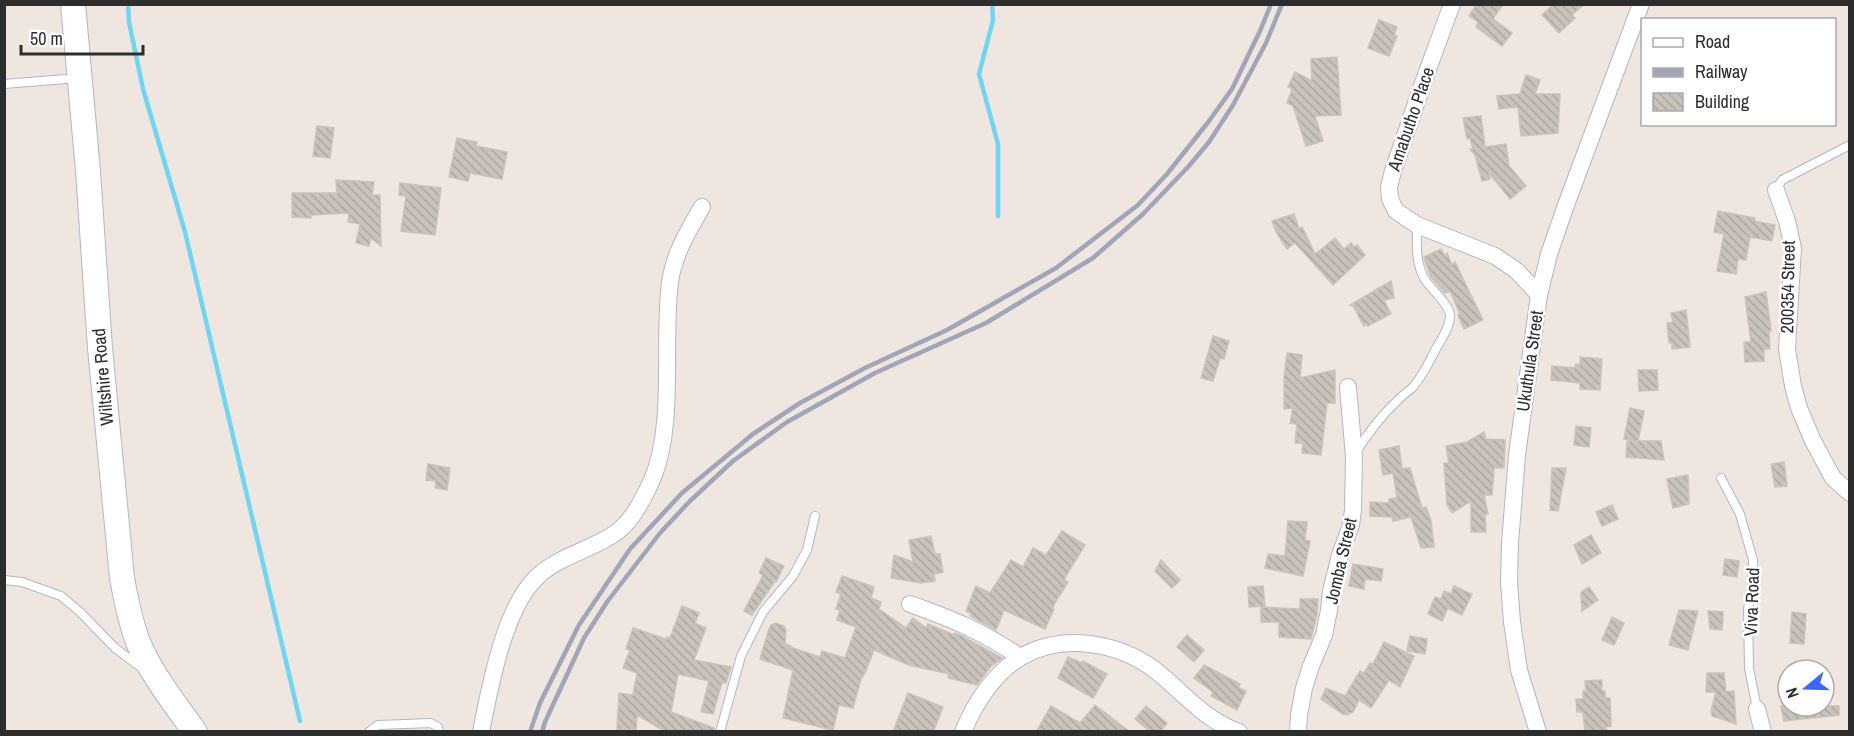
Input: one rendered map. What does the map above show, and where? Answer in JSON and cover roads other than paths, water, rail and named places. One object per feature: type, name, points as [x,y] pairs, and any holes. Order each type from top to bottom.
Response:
[{"type":"street","name":"Wiltshire Road","points":[[73,4],[88,171],[100,348],[122,579],[138,642],[156,677],[195,732]]},
{"type":"street","name":"Amabutho Place","points":[[1452,4],[1389,187],[1390,199],[1396,210],[1417,225],[1495,256],[1517,271],[1539,295]]},
{"type":"street","name":"Ukuthula Street","points":[[1538,732],[1519,670],[1509,582],[1517,455],[1539,295],[1549,254],[1566,205],[1641,4]]},
{"type":"street","name":"200354 Street","points":[[1776,190],[1787,221],[1793,248],[1787,349],[1793,386],[1812,441],[1833,478],[1850,493]]},
{"type":"street","points":[[482,732],[497,663],[510,618],[521,596],[540,574],[556,562],[619,531],[641,501],[652,478],[659,458],[664,429],[670,281],[685,236],[702,207]]},
{"type":"street","name":"Jomba Street","points":[[1298,732],[1304,687],[1324,635],[1336,571],[1351,525],[1354,457],[1348,387]]},
{"type":"street","points":[[910,604],[970,627],[1020,657]]},
{"type":"street","points":[[963,732],[977,703],[992,683],[1020,657],[1058,644],[1077,642],[1117,650],[1154,669],[1226,728],[1239,732]]},
{"type":"street","name":"Viva Road","points":[[1757,709],[1762,732]]},
{"type":"lane","points":[[4,84],[79,78]]},
{"type":"lane","points":[[1776,190],[1782,180],[1850,145]]},
{"type":"lane","points":[[1354,457],[1381,418],[1412,387],[1426,369],[1446,331],[1450,315],[1425,280],[1417,257],[1417,225]]},
{"type":"lane","name":"Viva Road","points":[[1721,478],[1740,514],[1754,560],[1748,609],[1749,668],[1757,709]]},
{"type":"lane","points":[[720,732],[741,656],[764,612],[793,576],[803,559],[815,516]]},
{"type":"lane","points":[[4,580],[22,582],[61,596],[115,648],[156,677]]},
{"type":"lane","points":[[369,732],[378,725],[405,728],[431,723],[438,727],[439,732]]},
{"type":"waterway","points":[[128,4],[129,22],[143,89],[185,232],[300,721]]},
{"type":"waterway","points":[[992,4],[993,20],[979,74],[998,144],[998,216]]},
{"type":"railway","points":[[530,732],[540,703],[579,625],[630,549],[682,493],[753,434],[800,403],[865,368],[947,330],[1056,268],[1138,205],[1167,174],[1232,89],[1271,4]]},
{"type":"railway","points":[[542,732],[584,638],[607,602],[660,533],[690,501],[733,461],[787,422],[875,373],[986,323],[1093,258],[1143,214],[1209,142],[1233,105],[1266,43],[1282,4]]}]
